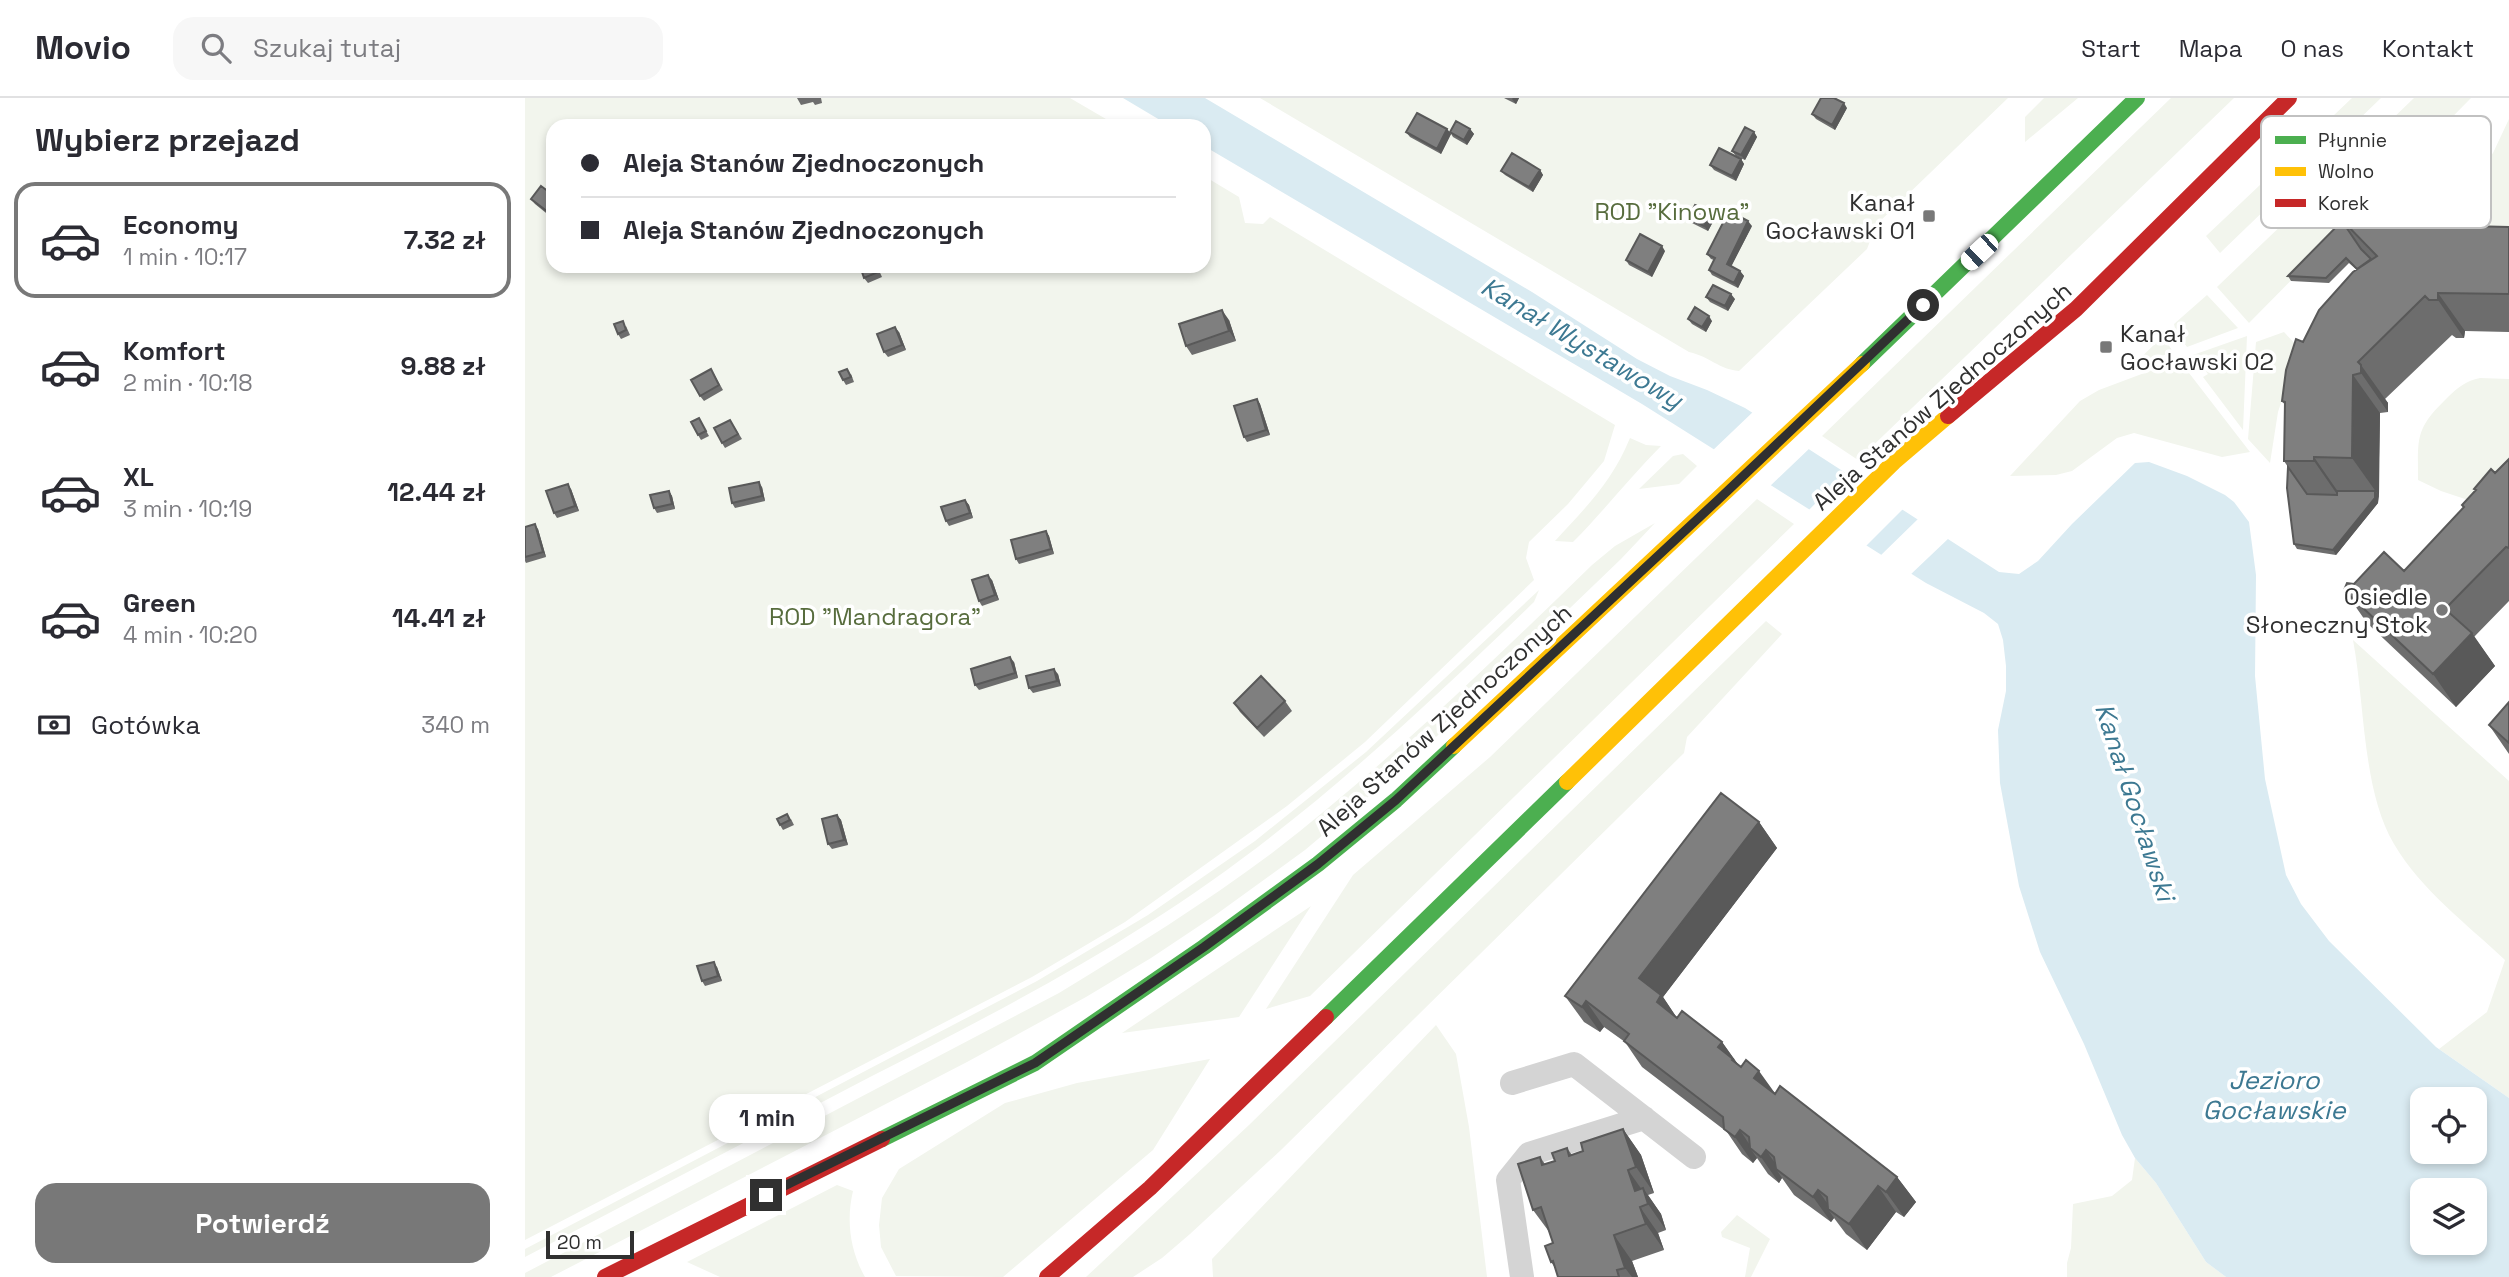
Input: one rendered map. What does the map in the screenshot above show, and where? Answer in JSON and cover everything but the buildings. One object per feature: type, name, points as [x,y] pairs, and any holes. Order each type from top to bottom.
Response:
[{"type":"main road","name":"Aleja Stanów Zjednoczonych","points":[[605,1277],[1035,1063],[1193,955],[1318,864],[1396,800],[1719,499],[2137,98]]},
{"type":"main road","name":"Aleja Stanów Zjednoczonych","points":[[2271,116],[2289,98]]},
{"type":"main road","name":"Aleja Stanów Zjednoczonych","points":[[1047,1277],[1150,1188],[1895,462],[2076,309],[2261,126]]},
{"type":"street","points":[[1513,1083],[1574,1064],[1694,1157]]},
{"type":"street","points":[[1523,1277],[1508,1180],[1529,1154],[1643,1118]]},
{"type":"green space","name":"ROD \"Mandragora\"","points":[[525,98],[1070,98],[1106,119],[546,119],[546,273],[1211,273],[1211,180],[1239,197],[1245,223],[1263,224],[1270,217],[1615,425],[1604,461],[1568,504],[1529,542],[1526,558],[1534,580],[1365,742],[1287,806],[1125,922],[1032,977],[525,1240]]},
{"type":"green space","name":"ROD \"Kinowa\"","points":[[1260,98],[2008,98],[1876,225],[1867,249],[1739,371],[1725,368],[1689,352]]},
{"type":"green space","points":[[2044,98],[2078,98],[2025,142],[2025,117]]},
{"type":"green space","points":[[2171,98],[2234,98],[1858,460],[1822,436]]},
{"type":"green space","points":[[2352,98],[2381,98],[2362,116],[2333,116]]},
{"type":"green space","points":[[2414,98],[2471,98],[2453,116],[2395,116]]},
{"type":"green space","points":[[2509,119],[2509,240],[2412,238],[2422,228],[2491,228],[2493,153]]},
{"type":"green space","points":[[2261,184],[2261,214],[2220,253],[2206,236]]},
{"type":"green space","points":[[2278,228],[2343,228],[2249,323],[2217,287]]},
{"type":"green space","points":[[2207,295],[2238,328],[2187,347],[2176,332],[2174,324]]},
{"type":"green space","points":[[2284,332],[2299,348],[2278,412],[2270,463],[2248,439],[2256,342]]},
{"type":"green space","points":[[2247,336],[2243,430],[2203,377],[2208,374],[2193,355]]},
{"type":"green space","points":[[2160,339],[2165,339],[2173,352],[2132,366]]},
{"type":"green space","points":[[2179,360],[2250,452],[2222,457],[2134,433],[2117,438],[2072,471],[2056,475],[2010,476],[2080,401],[2099,390]]},
{"type":"green space","points":[[2480,378],[2509,379],[2509,499],[2498,510],[2441,491],[2418,480],[2419,443],[2429,417],[2455,390]]},
{"type":"green space","points":[[1630,438],[1646,445],[1661,446],[1573,542],[1555,541],[1607,481]]},
{"type":"green space","points":[[1683,454],[1697,466],[1679,484],[1639,489],[1673,456]]},
{"type":"green space","points":[[1757,499],[1794,524],[1310,996],[1266,1009],[1353,875],[1490,757]]},
{"type":"green space","points":[[1655,523],[1621,559],[1393,776],[1305,850],[1214,916],[1086,997],[967,1062],[551,1277],[525,1277],[525,1273],[1059,993],[1194,908],[1272,853],[1356,785],[1476,677],[1592,565],[1615,546]]},
{"type":"green space","points":[[1539,590],[1534,602],[1443,689],[1349,773],[1251,852],[1147,924],[1010,1004],[525,1257],[525,1249],[1037,981],[1148,915],[1255,841],[1366,752]]},
{"type":"green space","points":[[1766,621],[1782,634],[1687,737],[1684,753],[1281,1150],[1190,1234],[1162,1258],[1133,1277],[1086,1277],[1249,1125]]},
{"type":"green space","points":[[2353,640],[2509,781],[2509,1098],[2439,1049],[2487,1012],[2505,960],[2445,906],[2417,876],[2394,844],[2376,798],[2370,772]]},
{"type":"green space","points":[[1311,906],[1239,1017],[1122,1033]]},
{"type":"green space","points":[[1436,1025],[1456,1054],[1469,1127],[1487,1277],[1213,1277],[1212,1259]]},
{"type":"green space","points":[[1210,1059],[1153,1150],[1003,1277],[896,1276],[881,1247],[879,1225],[882,1198],[899,1169],[1005,1103],[1077,1083]]},
{"type":"green space","points":[[2135,1158],[2156,1183],[2206,1262],[2226,1277],[2067,1277],[2073,1204],[2112,1196],[2132,1180]]},
{"type":"green space","points":[[837,1185],[853,1191],[851,1235],[856,1257],[865,1277],[720,1277],[687,1262]]},
{"type":"green space","points":[[1737,1215],[1770,1239],[1751,1277],[1745,1277],[1750,1248],[1722,1237],[1721,1232]]},
{"type":"water","name":"Jezioro Gocławskie","points":[[1123,98],[1205,98],[1532,292],[1637,359],[1745,408],[1999,572],[2019,574],[2038,561],[2135,463],[2149,462],[2187,476],[2234,502],[2249,522],[2256,575],[2255,676],[2265,779],[2286,875],[2301,904],[2329,941],[2436,1047],[2509,1098],[2509,1277],[2226,1277],[2206,1262],[2122,1135],[2084,1044],[2040,952],[2019,886],[2000,783],[1998,730],[2006,691],[2006,666],[1998,624],[1984,613],[1926,583],[1642,404],[1211,150],[1211,119],[1158,119]]},
{"type":"pier","points":[[1755,410],[1811,447],[1768,488],[1711,452]]},
{"type":"pier","points":[[1847,471],[1904,508],[1864,548],[1807,512]]},
{"type":"pier","points":[[1919,518],[1949,538],[1909,576],[1879,557]]},
{"type":"traffic: fast","points":[[1862,364],[2137,98]]},
{"type":"traffic: fast","points":[[882,1139],[1035,1063],[1204,947],[1318,864],[1396,800],[1454,746]]},
{"type":"traffic: fast","points":[[1326,1017],[1567,782]]},
{"type":"traffic: slow","points":[[1454,746],[1862,364]]},
{"type":"traffic: slow","points":[[1567,782],[1894,462],[1948,416]]},
{"type":"traffic: jam","points":[[2271,116],[2289,98]]},
{"type":"traffic: jam","points":[[1948,416],[2076,309],[2261,126]]},
{"type":"traffic: jam","points":[[1047,1277],[1150,1188],[1326,1017]]},
{"type":"traffic: jam","points":[[605,1277],[882,1139]]},
{"type":"place","name":"Kanał Gocławski 01","points":[[1929,216]]},
{"type":"place","name":"Kanał Gocławski 02","points":[[2106,347]]},
{"type":"place","name":"Osiedle Słoneczny Stok","points":[[2442,610]]},
{"type":"route","points":[[766,1195],[1035,1063],[1204,947],[1318,864],[1396,800],[1923,305]]},
{"type":"water label","name":"Kanał Wystawowy","points":[[1582,343]]},
{"type":"water label","name":"Kanał Gocławski","points":[[2135,802]]}]
